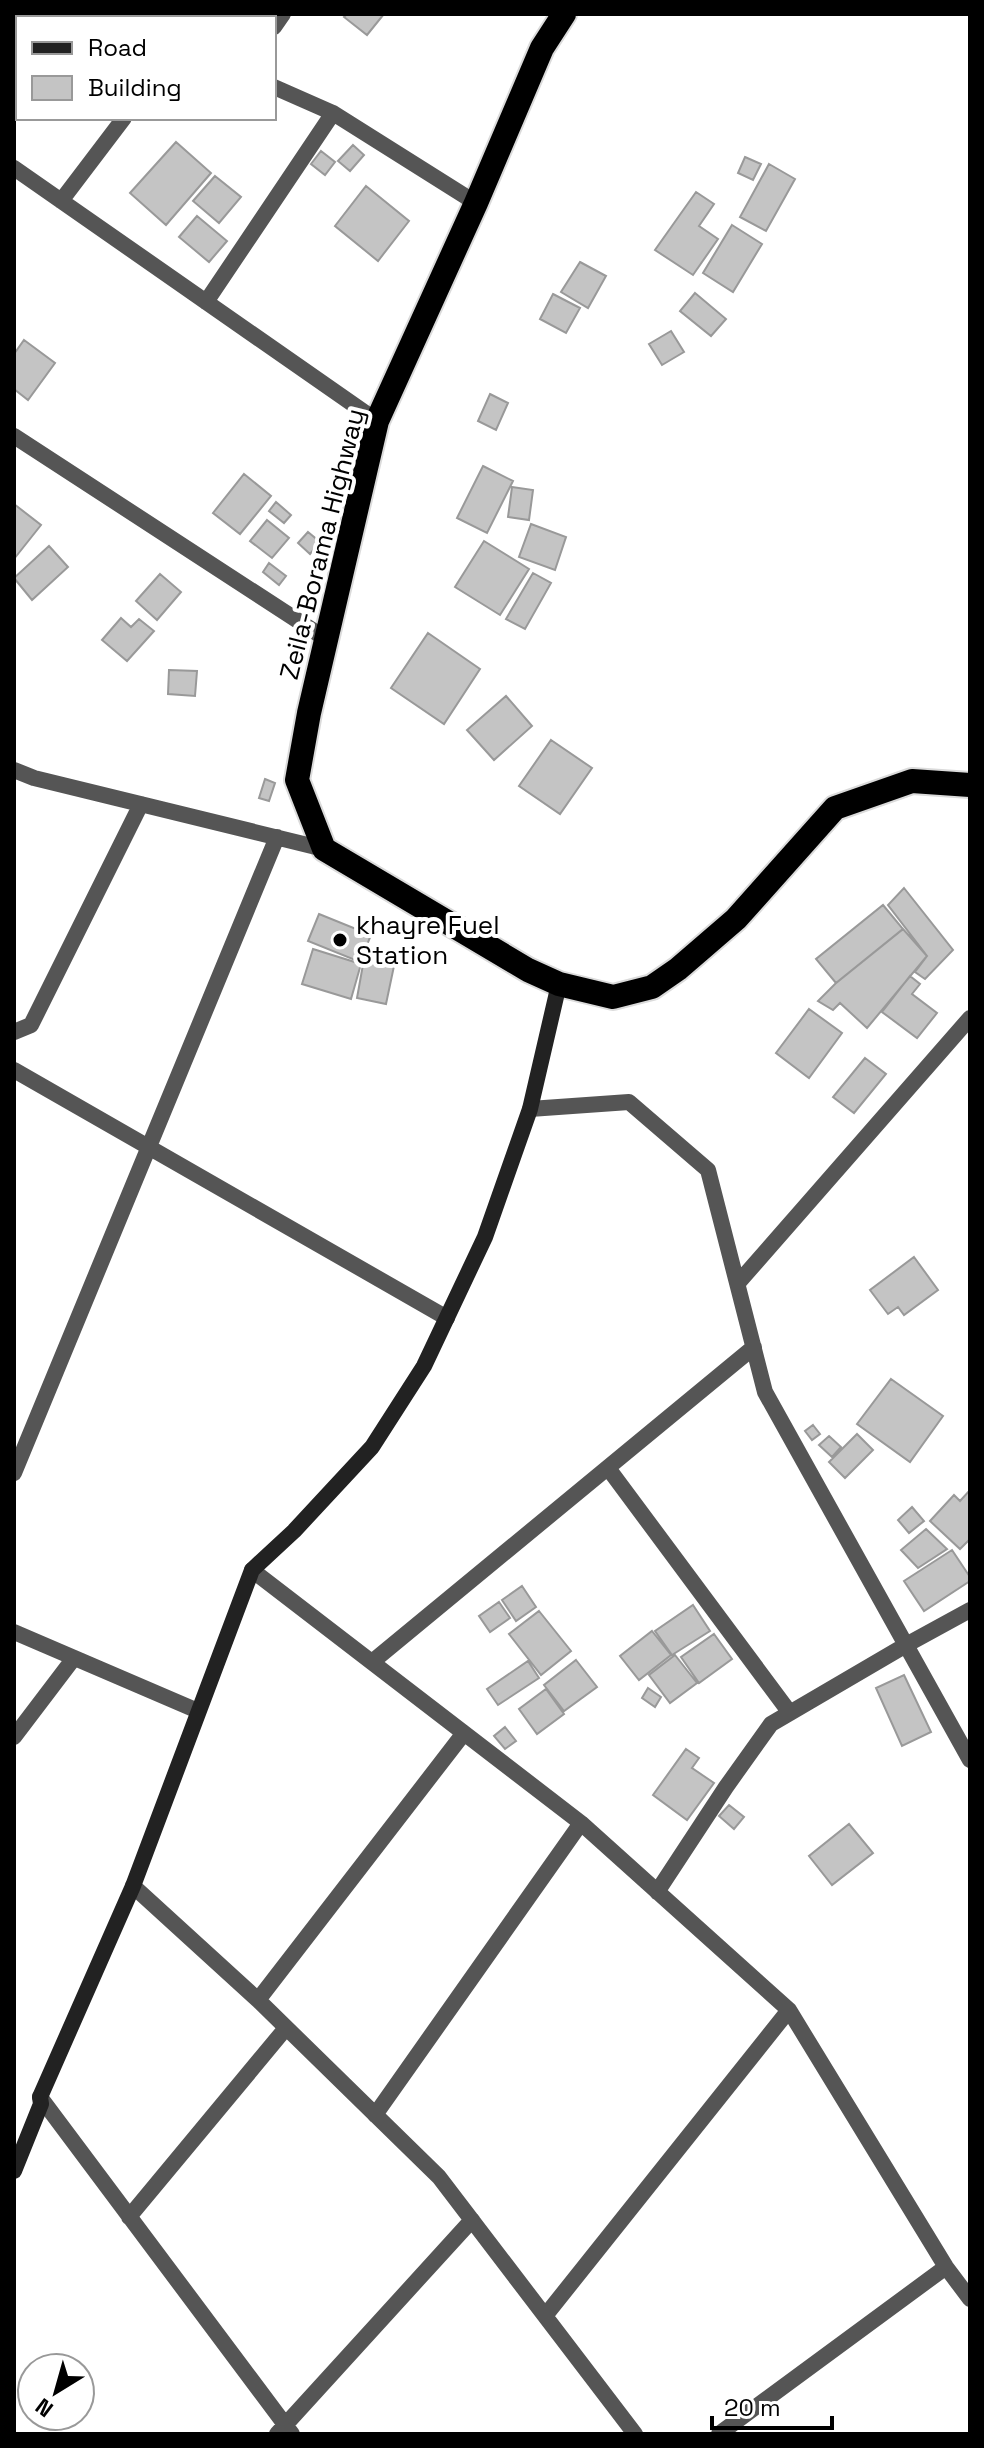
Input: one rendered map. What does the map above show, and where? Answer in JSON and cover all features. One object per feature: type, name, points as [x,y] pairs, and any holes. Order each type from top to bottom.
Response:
[{"type":"highway","name":"Zeila-Borama Highway","points":[[324,849],[297,780],[309,713],[377,421],[542,48],[564,14]]},
{"type":"highway","points":[[324,849],[528,970],[559,984],[613,997],[652,987],[678,969],[736,919],[835,808],[912,781],[970,785]]},
{"type":"street","points":[[276,88],[333,113],[476,203]]},
{"type":"street","points":[[206,302],[333,113]]},
{"type":"street","points":[[61,201],[122,120]]},
{"type":"street","points":[[14,168],[377,421]]},
{"type":"street","points":[[14,436],[326,639]]},
{"type":"street","points":[[14,770],[34,778],[324,849]]},
{"type":"street","points":[[14,1032],[31,1025],[141,804]]},
{"type":"street","points":[[14,1473],[277,837]]},
{"type":"street","points":[[14,2171],[41,2104],[40,2097],[133,1886],[252,1570],[294,1531],[372,1447],[424,1366],[485,1237],[530,1109],[559,984]]},
{"type":"street","points":[[738,1283],[970,1018]]},
{"type":"street","points":[[14,1070],[447,1318]]},
{"type":"street","points":[[530,1109],[629,1102],[708,1170],[765,1392],[970,1760]]},
{"type":"street","points":[[372,1662],[754,1347]]},
{"type":"street","points":[[608,1468],[790,1713]]},
{"type":"street","points":[[252,1570],[581,1823],[789,2010],[946,2267],[970,2299]]},
{"type":"street","points":[[657,1892],[771,1724],[970,1610]]},
{"type":"street","points":[[14,1632],[198,1711]]},
{"type":"street","points":[[14,1737],[74,1658]]},
{"type":"street","points":[[258,2000],[464,1733]]},
{"type":"street","points":[[375,2115],[581,1823]]},
{"type":"street","points":[[133,1886],[258,2000],[439,2177],[635,2434]]},
{"type":"street","points":[[545,2316],[789,2010]]},
{"type":"street","points":[[129,2217],[286,2028]]},
{"type":"street","points":[[40,2097],[285,2431],[472,2220]]},
{"type":"street","points":[[719,2434],[946,2267]]},
{"type":"building","points":[[347,14],[384,14],[367,35],[344,17]]},
{"type":"building","points":[[176,142],[211,173],[166,225],[130,193]]},
{"type":"building","points":[[353,145],[364,155],[350,171],[338,161]]},
{"type":"building","points":[[321,151],[335,162],[325,175],[311,164]]},
{"type":"building","points":[[745,157],[761,164],[753,180],[738,173]]},
{"type":"building","points":[[769,164],[795,179],[766,231],[740,217]]},
{"type":"building","points":[[215,176],[241,197],[219,223],[193,201]]},
{"type":"building","points":[[366,186],[409,221],[378,261],[335,226]]},
{"type":"building","points":[[696,192],[714,204],[699,226],[718,239],[693,275],[655,250]]},
{"type":"building","points":[[197,216],[227,241],[209,262],[179,237]]},
{"type":"building","points":[[732,225],[762,244],[733,292],[703,273]]},
{"type":"building","points":[[580,262],[606,276],[588,308],[561,292]]},
{"type":"building","points":[[695,293],[726,319],[711,336],[680,311]]},
{"type":"building","points":[[553,294],[580,308],[566,333],[540,319]]},
{"type":"building","points":[[671,331],[684,352],[662,365],[649,344]]},
{"type":"building","points":[[24,340],[55,363],[28,400],[14,389],[14,354]]},
{"type":"building","points":[[490,394],[508,403],[496,430],[478,421]]},
{"type":"building","points":[[483,466],[513,481],[487,533],[457,518]]},
{"type":"building","points":[[244,474],[271,496],[240,534],[213,513]]},
{"type":"building","points":[[512,487],[533,490],[529,520],[508,517]]},
{"type":"building","points":[[276,502],[291,515],[284,523],[269,511]]},
{"type":"building","points":[[14,504],[41,525],[14,559]]},
{"type":"building","points":[[267,520],[289,538],[272,558],[250,541]]},
{"type":"building","points":[[531,524],[566,537],[555,570],[519,557]]},
{"type":"building","points":[[308,532],[320,542],[310,554],[298,543]]},
{"type":"building","points":[[484,541],[529,569],[500,615],[455,587]]},
{"type":"building","points":[[49,546],[68,567],[32,600],[14,578]]},
{"type":"building","points":[[269,563],[286,576],[279,585],[263,572]]},
{"type":"building","points":[[533,573],[551,583],[525,629],[506,619]]},
{"type":"building","points":[[160,574],[181,592],[157,620],[136,601]]},
{"type":"building","points":[[121,618],[131,627],[139,619],[154,631],[127,661],[102,640]]},
{"type":"building","points":[[428,633],[480,669],[444,724],[391,688]]},
{"type":"building","points":[[169,670],[197,671],[195,696],[168,694]]},
{"type":"building","points":[[506,696],[532,726],[494,760],[467,730]]},
{"type":"building","points":[[551,740],[592,768],[560,814],[519,786]]},
{"type":"building","points":[[265,779],[275,783],[269,801],[259,798]]},
{"type":"building","points":[[904,888],[953,950],[925,979],[915,972],[927,956],[888,905]]},
{"type":"building","points":[[883,905],[903,929],[836,983],[816,959]]},
{"type":"building","points":[[319,914],[371,935],[360,962],[308,941]]},
{"type":"building","points":[[903,929],[927,956],[867,1028],[840,1003],[833,1010],[818,1001],[836,983]]},
{"type":"building","points":[[313,949],[361,964],[351,999],[302,984]]},
{"type":"building","points":[[364,959],[394,966],[386,1004],[357,998]]},
{"type":"building","points":[[910,976],[920,984],[912,994],[937,1013],[917,1038],[882,1012]]},
{"type":"building","points":[[809,1009],[842,1033],[809,1078],[776,1053]]},
{"type":"building","points":[[865,1058],[886,1074],[854,1113],[833,1097]]},
{"type":"building","points":[[914,1257],[938,1290],[904,1315],[898,1307],[888,1314],[870,1290]]},
{"type":"building","points":[[891,1379],[943,1416],[910,1462],[857,1424]]},
{"type":"building","points":[[813,1425],[820,1434],[812,1440],[805,1431]]},
{"type":"building","points":[[857,1434],[873,1450],[845,1478],[829,1462]]},
{"type":"building","points":[[829,1436],[841,1447],[832,1457],[819,1445]]},
{"type":"building","points":[[970,1490],[970,1539],[960,1549],[930,1521],[954,1495],[960,1501]]},
{"type":"building","points":[[912,1507],[924,1521],[909,1533],[898,1520]]},
{"type":"building","points":[[926,1529],[947,1549],[918,1568],[901,1550]]},
{"type":"building","points":[[952,1550],[970,1581],[924,1611],[904,1581]]},
{"type":"building","points":[[522,1586],[536,1607],[516,1621],[502,1600]]},
{"type":"building","points":[[499,1602],[510,1618],[490,1632],[479,1616]]},
{"type":"building","points":[[693,1605],[710,1631],[672,1655],[655,1631]]},
{"type":"building","points":[[539,1611],[571,1651],[541,1675],[509,1634]]},
{"type":"building","points":[[652,1631],[671,1655],[639,1680],[620,1656]]},
{"type":"building","points":[[714,1634],[732,1659],[699,1683],[681,1657]]},
{"type":"building","points":[[675,1655],[697,1683],[670,1703],[649,1675]]},
{"type":"building","points":[[576,1660],[597,1687],[564,1711],[544,1685]]},
{"type":"building","points":[[528,1661],[539,1678],[498,1705],[487,1689]]},
{"type":"building","points":[[904,1675],[931,1732],[902,1746],[876,1688]]},
{"type":"building","points":[[648,1688],[661,1697],[655,1707],[642,1698]]},
{"type":"building","points":[[546,1689],[564,1714],[537,1734],[519,1709]]},
{"type":"building","points":[[505,1727],[516,1741],[505,1749],[494,1736]]},
{"type":"building","points":[[686,1749],[699,1758],[692,1768],[714,1783],[687,1820],[653,1795]]},
{"type":"building","points":[[729,1805],[744,1817],[734,1829],[719,1816]]},
{"type":"building","points":[[849,1824],[873,1853],[832,1885],[809,1856]]},
{"type":"place","name":"khayre Fuel Station","points":[[340,940]]}]
